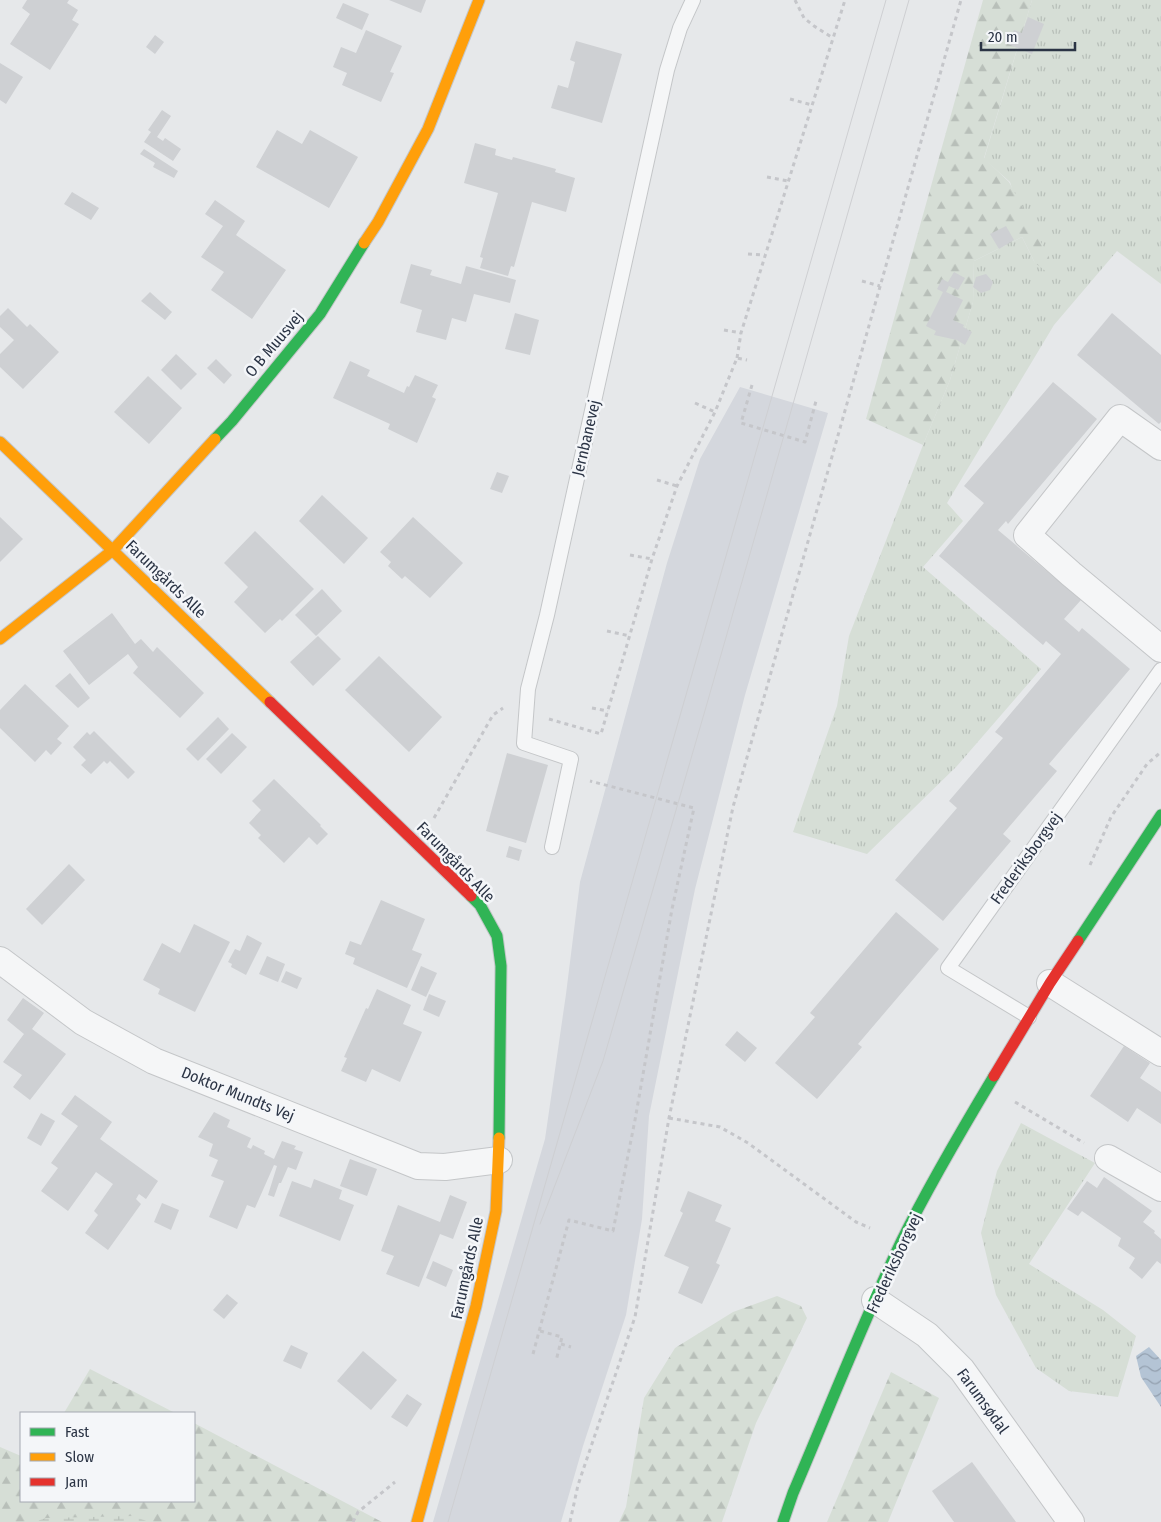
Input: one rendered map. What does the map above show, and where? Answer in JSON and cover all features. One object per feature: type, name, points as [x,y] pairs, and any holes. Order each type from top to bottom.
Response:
[{"type":"street","name":"O B Muusvej","points":[[0,639],[113,550],[232,421],[320,314],[378,222],[428,129],[479,0]]},
{"type":"street","points":[[1161,447],[1120,418],[1027,536],[1161,649]]},
{"type":"street","name":"Farumgårds Alle","points":[[0,442],[480,905],[497,936],[501,966],[499,1160],[496,1211],[476,1306],[417,1522]]},
{"type":"street","name":"Frederiksborgvej","points":[[783,1522],[793,1493],[902,1241],[942,1163],[1050,983],[1161,815]]},
{"type":"street","name":"Doktor Mundts Vej","points":[[0,960],[83,1022],[154,1061],[418,1166],[445,1167],[499,1160]]},
{"type":"street","points":[[1050,983],[1161,1053]]},
{"type":"street","points":[[1108,1158],[1161,1188]]},
{"type":"street","name":"Farumsødal","points":[[876,1300],[927,1335],[962,1370],[1071,1522]]},
{"type":"lane","name":"Jernbanevej","points":[[552,847],[571,759],[524,743],[528,689],[547,615],[668,70],[680,28],[693,0]]},
{"type":"lane","name":"Frederiksborgvej","points":[[1029,1017],[948,968],[1161,670]]},
{"type":"path","points":[[795,0],[804,18],[833,38]]},
{"type":"path","points":[[431,823],[493,715],[505,706],[601,734],[652,559],[677,486],[715,412],[738,358],[741,333],[845,0]]},
{"type":"path","points":[[570,1522],[578,1485],[635,1317],[669,1118],[733,807],[960,0]]},
{"type":"path","points":[[790,99],[812,105]]},
{"type":"path","points":[[767,178],[788,181]]},
{"type":"path","points":[[748,254],[765,255]]},
{"type":"path","points":[[862,281],[880,286]]},
{"type":"path","points":[[724,330],[741,333]]},
{"type":"path","points":[[738,358],[747,360]]},
{"type":"path","points":[[752,385],[741,423],[805,442],[816,401]]},
{"type":"path","points":[[695,402],[715,412]]},
{"type":"path","points":[[657,480],[677,486]]},
{"type":"path","points":[[630,555],[652,559]]},
{"type":"path","points":[[607,631],[630,636]]},
{"type":"path","points":[[592,708],[608,711]]},
{"type":"path","points":[[533,1354],[569,1220],[613,1231],[635,1120],[672,909],[694,808],[568,776]]},
{"type":"path","points":[[988,1086],[1108,1158]]},
{"type":"path","points":[[669,1118],[720,1127],[748,1143],[856,1222],[870,1228]]},
{"type":"path","points":[[540,1331],[562,1337],[556,1360]]},
{"type":"path","points":[[561,1344],[571,1346]]},
{"type":"path","points":[[353,1522],[358,1512],[401,1477]]},
{"type":"shaded area","points":[[740,387],[828,413],[745,695],[695,889],[649,1116],[642,1219],[626,1315],[583,1446],[561,1522],[433,1522],[545,1139],[580,882],[667,563],[700,459]]},
{"type":"green space","points":[[983,0],[1032,0],[984,158],[1009,182],[1049,257],[1051,275],[1035,263],[1022,237],[974,261],[973,302],[950,380],[923,445],[866,419]]},
{"type":"green space","points":[[1032,0],[1161,0],[1161,284],[1117,251],[1054,325],[947,503],[963,521],[923,567],[1041,669],[957,766],[867,854],[793,832],[837,706],[849,636],[950,380],[973,302],[974,261],[1022,237],[1035,263],[1010,182],[984,159]]},
{"type":"green space","points":[[1021,1123],[1095,1163],[1029,1264],[1103,1310],[1136,1336],[1118,1397],[1069,1391],[1036,1368],[996,1295],[981,1233],[997,1171]]},
{"type":"green space","points":[[777,1296],[801,1306],[807,1318],[756,1423],[722,1522],[619,1522],[626,1507],[644,1398],[675,1348],[733,1312]]},
{"type":"green space","points":[[90,1369],[173,1412],[65,1412]]},
{"type":"green space","points":[[891,1372],[939,1398],[888,1522],[827,1522]]},
{"type":"green space","points":[[195,1424],[382,1522],[0,1522],[0,1447],[20,1456],[20,1502],[195,1502]]},
{"type":"green space","points":[[133,1516],[149,1522],[34,1522],[46,1518]]},
{"type":"water","points":[[1149,1347],[1161,1360],[1161,1407],[1141,1377],[1136,1356]]},
{"type":"building","points":[[27,0],[69,0],[67,3],[78,10],[72,20],[79,24],[50,70],[10,44],[30,14],[22,8]]},
{"type":"building","points":[[389,0],[426,0],[421,13]]},
{"type":"building","points":[[343,3],[369,14],[362,30],[336,18]]},
{"type":"building","points":[[1028,17],[1044,24],[1032,54],[1008,44],[1014,30],[1022,33]]},
{"type":"building","points":[[366,30],[402,46],[390,72],[394,73],[381,102],[342,85],[347,73],[333,67],[341,47],[356,53]]},
{"type":"building","points":[[155,35],[164,42],[155,54],[146,47]]},
{"type":"building","points":[[576,41],[622,54],[602,123],[551,108],[558,85],[568,88],[575,62],[570,60]]},
{"type":"building","points":[[0,63],[23,77],[6,104],[0,100]]},
{"type":"building","points":[[162,110],[171,116],[157,137],[163,141],[165,138],[181,149],[173,161],[144,142],[151,132],[148,130]]},
{"type":"building","points":[[277,130],[302,144],[310,130],[358,157],[329,208],[256,167]]},
{"type":"building","points":[[475,143],[496,149],[495,155],[512,160],[513,157],[556,169],[555,172],[575,178],[566,212],[532,202],[514,267],[511,266],[508,276],[480,268],[483,258],[480,257],[498,193],[464,183]]},
{"type":"building","points":[[144,149],[178,171],[174,178],[153,167],[155,163],[140,154]]},
{"type":"building","points":[[72,192],[99,208],[91,220],[64,204]]},
{"type":"building","points":[[215,200],[245,221],[236,235],[286,270],[252,319],[211,290],[224,272],[201,257],[223,226],[205,214]]},
{"type":"building","points":[[1006,226],[1014,240],[999,249],[990,234]]},
{"type":"building","points":[[411,264],[432,270],[430,275],[461,284],[466,266],[516,280],[510,303],[474,294],[466,322],[452,318],[446,340],[416,332],[422,310],[400,303]]},
{"type":"building","points":[[954,272],[965,278],[958,290],[949,286],[946,292],[963,300],[953,320],[964,325],[963,327],[972,332],[965,345],[957,340],[934,335],[936,331],[926,326],[943,292],[937,289],[942,279],[948,282]]},
{"type":"building","points":[[986,274],[993,282],[990,290],[981,293],[973,287],[976,277]]},
{"type":"building","points":[[150,292],[172,312],[165,320],[141,301]]},
{"type":"building","points":[[8,308],[27,327],[30,324],[59,352],[23,389],[0,367],[0,354],[14,340],[0,327],[0,316]]},
{"type":"building","points":[[515,313],[539,320],[530,355],[505,349]]},
{"type":"building","points":[[1112,313],[1161,355],[1161,422],[1159,424],[1077,355]]},
{"type":"building","points":[[176,354],[197,374],[181,390],[161,370]]},
{"type":"building","points":[[216,359],[232,375],[224,384],[207,368]]},
{"type":"building","points":[[350,361],[370,370],[367,376],[404,393],[415,375],[438,385],[432,397],[436,399],[417,443],[388,429],[390,424],[333,398]]},
{"type":"building","points":[[148,376],[182,408],[149,444],[114,412]]},
{"type":"building","points":[[1053,382],[1097,419],[1008,524],[1006,521],[998,530],[1081,600],[1064,619],[1079,632],[1082,628],[1130,669],[1049,764],[1057,771],[1003,834],[1011,841],[943,921],[895,880],[957,808],[949,801],[1003,738],[995,732],[1061,654],[1046,641],[1043,645],[939,556],[984,503],[964,486]]},
{"type":"building","points":[[497,472],[509,476],[502,493],[490,489]]},
{"type":"building","points":[[322,495],[368,538],[344,564],[299,521]]},
{"type":"building","points":[[0,517],[23,539],[0,562]]},
{"type":"building","points":[[413,517],[463,563],[430,598],[405,576],[402,579],[388,566],[391,562],[380,552]]},
{"type":"building","points":[[255,531],[314,589],[282,621],[280,619],[265,633],[234,602],[248,587],[224,563]]},
{"type":"building","points":[[322,589],[342,611],[316,636],[295,615]]},
{"type":"building","points":[[112,613],[135,644],[141,639],[153,652],[157,647],[204,693],[180,718],[133,673],[138,667],[128,654],[89,685],[63,651]]},
{"type":"building","points":[[318,636],[341,659],[313,686],[290,662]]},
{"type":"building","points":[[379,656],[442,717],[409,752],[345,690]]},
{"type":"building","points":[[70,673],[90,698],[78,708],[55,686]]},
{"type":"building","points":[[25,684],[69,726],[57,739],[62,743],[51,755],[46,750],[35,762],[0,728],[0,710]]},
{"type":"building","points":[[218,717],[229,729],[198,761],[186,749]]},
{"type":"building","points":[[94,731],[135,772],[128,779],[110,761],[107,764],[104,761],[91,774],[81,765],[86,760],[73,747],[87,732],[90,735]]},
{"type":"building","points":[[232,733],[247,747],[221,774],[206,759]]},
{"type":"building","points":[[507,753],[548,765],[526,843],[486,831]]},
{"type":"building","points":[[274,779],[328,834],[317,845],[309,837],[284,863],[258,838],[261,835],[249,823],[261,810],[252,801]]},
{"type":"building","points":[[509,846],[522,850],[519,861],[506,857]]},
{"type":"building","points":[[69,864],[85,880],[42,925],[26,909]]},
{"type":"building","points":[[381,900],[425,919],[412,950],[422,954],[407,988],[353,964],[355,958],[345,954],[350,941],[361,945]]},
{"type":"building","points":[[896,912],[939,949],[858,1044],[862,1047],[817,1099],[775,1063],[815,1017],[810,1013]]},
{"type":"building","points":[[194,924],[230,942],[195,1012],[158,994],[160,989],[143,980],[162,943],[180,953]]},
{"type":"building","points":[[247,935],[262,943],[246,975],[231,967],[232,964],[228,962],[235,949],[240,951]]},
{"type":"building","points":[[267,956],[285,964],[278,982],[259,974]]},
{"type":"building","points":[[421,966],[437,973],[426,997],[411,990]]},
{"type":"building","points":[[286,971],[302,978],[297,989],[281,982]]},
{"type":"building","points":[[377,989],[411,1005],[403,1024],[422,1032],[400,1082],[372,1069],[366,1082],[341,1071],[347,1058],[344,1057],[366,1008],[368,1009]]},
{"type":"building","points":[[429,994],[446,1001],[439,1017],[423,1010]]},
{"type":"building","points":[[23,998],[44,1013],[32,1029],[66,1054],[30,1100],[13,1087],[22,1075],[3,1062],[24,1034],[7,1020]]},
{"type":"building","points":[[737,1031],[757,1048],[745,1062],[725,1045]]},
{"type":"building","points":[[1124,1046],[1150,1063],[1140,1078],[1161,1092],[1161,1124],[1137,1108],[1128,1122],[1090,1096]]},
{"type":"building","points":[[75,1095],[112,1122],[100,1139],[158,1181],[146,1199],[139,1194],[136,1199],[141,1204],[108,1250],[85,1233],[98,1215],[94,1211],[113,1184],[96,1172],[68,1211],[41,1191],[58,1168],[51,1163],[78,1126],[61,1114]]},
{"type":"building","points":[[214,1112],[230,1120],[227,1127],[251,1138],[247,1147],[251,1149],[253,1145],[265,1151],[264,1154],[274,1159],[282,1141],[296,1146],[294,1149],[303,1152],[296,1170],[288,1167],[274,1197],[268,1195],[277,1166],[274,1165],[255,1208],[247,1205],[237,1229],[209,1217],[224,1181],[211,1176],[218,1160],[209,1156],[213,1144],[198,1137]]},
{"type":"building","points":[[41,1113],[55,1121],[41,1146],[27,1138]]},
{"type":"building","points":[[350,1159],[377,1169],[367,1196],[340,1186]]},
{"type":"building","points":[[1104,1177],[1152,1211],[1143,1222],[1155,1231],[1154,1233],[1161,1239],[1161,1264],[1157,1261],[1142,1279],[1129,1268],[1135,1258],[1118,1246],[1121,1238],[1082,1211],[1078,1216],[1067,1209],[1087,1181],[1097,1188]]},
{"type":"building","points":[[314,1179],[342,1190],[339,1199],[354,1205],[340,1241],[279,1216],[292,1181],[311,1188]]},
{"type":"building","points":[[688,1191],[722,1205],[715,1221],[731,1228],[716,1263],[720,1265],[702,1304],[678,1293],[689,1267],[664,1256],[683,1213],[680,1211]]},
{"type":"building","points":[[450,1195],[467,1202],[453,1239],[440,1234],[419,1287],[386,1274],[394,1256],[381,1251],[398,1205],[440,1222]]},
{"type":"building","points":[[162,1203],[179,1210],[171,1230],[154,1222]]},
{"type":"building","points":[[433,1261],[453,1270],[446,1287],[426,1278]]},
{"type":"building","points":[[227,1294],[238,1303],[224,1319],[213,1310]]},
{"type":"building","points":[[291,1345],[308,1353],[301,1369],[283,1361]]},
{"type":"building","points":[[363,1351],[397,1380],[371,1410],[337,1381]]},
{"type":"building","points":[[407,1394],[422,1404],[407,1427],[391,1417]]},
{"type":"building","points":[[972,1462],[1016,1522],[954,1522],[932,1491]]},
{"type":"tram line","points":[[448,1522],[886,0]]},
{"type":"tram line","points":[[540,1224],[603,1061],[909,0]]},
{"type":"traffic: fast","points":[[215,439],[320,314],[364,243]]},
{"type":"traffic: fast","points":[[1078,941],[1161,815]]},
{"type":"traffic: fast","points":[[471,896],[480,905],[497,936],[501,966],[499,1138]]},
{"type":"traffic: fast","points":[[783,1522],[793,1493],[846,1367],[901,1242],[934,1179],[994,1076]]},
{"type":"traffic: slow","points":[[364,243],[378,222],[428,129],[479,0]]},
{"type":"traffic: slow","points":[[0,639],[113,550],[215,439]]},
{"type":"traffic: slow","points":[[0,442],[270,702]]},
{"type":"traffic: slow","points":[[417,1522],[476,1306],[496,1211],[499,1138]]},
{"type":"traffic: jam","points":[[270,702],[471,896]]},
{"type":"traffic: jam","points":[[994,1076],[1050,983],[1078,941]]}]
